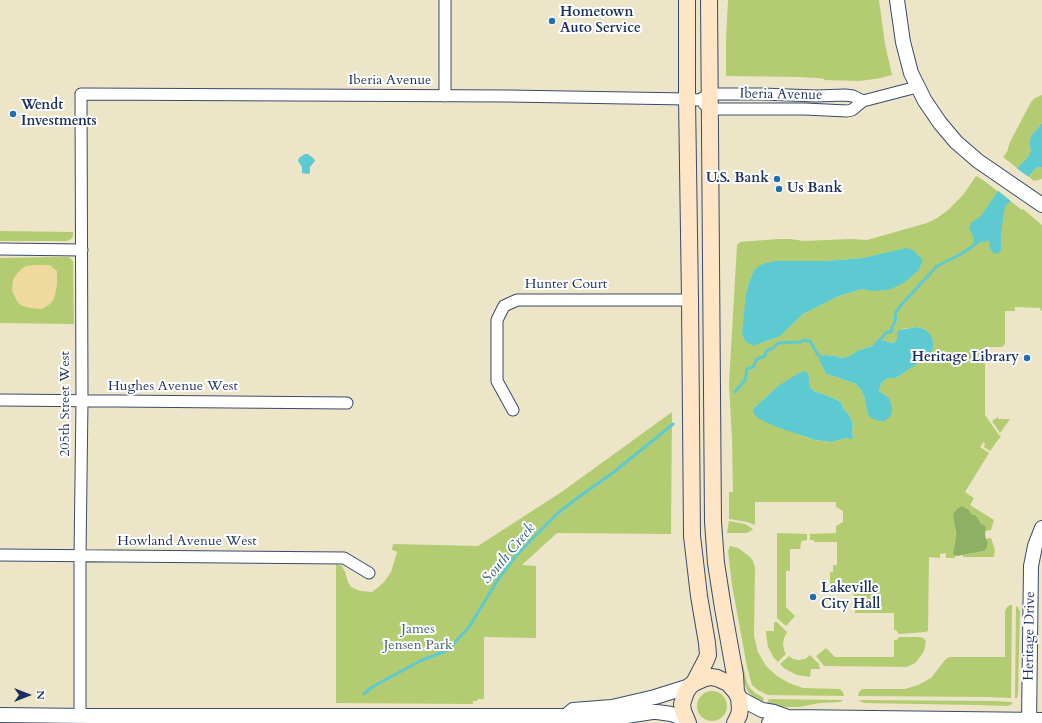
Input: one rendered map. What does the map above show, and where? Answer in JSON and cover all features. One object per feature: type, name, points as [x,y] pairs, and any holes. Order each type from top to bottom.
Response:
[{"type":"main road","points":[[688,0],[702,101],[713,522],[716,563],[736,675],[740,709],[735,723]]},
{"type":"main road","points":[[687,722],[682,704],[708,655],[692,536],[690,300],[709,0]]},
{"type":"main road","points":[[692,684],[705,678],[717,678],[728,683],[738,695]]},
{"type":"street","points":[[445,0],[446,96]]},
{"type":"street","points":[[898,0],[903,42],[911,73],[930,110],[949,135],[963,148],[1037,202]]},
{"type":"street","name":"Iberia Avenue","points":[[81,94],[446,96],[702,101],[847,111],[852,110],[863,101],[917,87]]},
{"type":"street","name":"205th Street West","points":[[81,94],[82,401],[80,556],[86,718]]},
{"type":"street","name":"Iberia Avenue","points":[[702,101],[762,94],[816,96],[845,94],[863,101]]},
{"type":"street","points":[[0,249],[82,250]]},
{"type":"street","name":"Hunter Court","points":[[513,410],[497,381],[497,320],[504,306],[517,300],[690,300]]},
{"type":"street","name":"Hughes Avenue West","points":[[0,400],[347,403]]},
{"type":"street","name":"Heritage Drive","points":[[1033,721],[1031,566],[1035,546],[1042,528]]},
{"type":"street","name":"Howland Avenue West","points":[[0,555],[344,558],[369,573]]},
{"type":"street","points":[[0,715],[86,718],[566,716],[573,710],[612,707],[655,697],[692,684]]},
{"type":"street","points":[[738,695],[762,710],[788,717],[1033,721]]},
{"type":"street","points":[[566,716],[573,722],[657,712],[671,714],[687,722]]},
{"type":"street","points":[[769,723],[773,723],[788,717]]},
{"type":"green space","points":[[728,0],[879,0],[885,44],[892,75],[860,81],[824,80],[798,77],[726,76]]},
{"type":"green space","points":[[1042,95],[1042,123],[1031,136],[1029,144],[1031,150],[1028,157],[1017,168],[1003,157],[1007,152],[1010,142],[1031,102],[1035,98]]},
{"type":"green space","points":[[1038,167],[1042,167],[1042,179],[1034,181],[1029,177]]},
{"type":"green space","points":[[976,176],[1022,210],[1023,209],[1042,225],[1042,311],[1040,308],[1015,307],[1015,311],[1005,311],[1005,344],[1002,347],[985,347],[985,415],[1001,436],[990,451],[984,447],[984,442],[980,447],[989,453],[965,492],[974,498],[970,505],[994,520],[991,530],[986,531],[986,528],[981,524],[977,517],[972,515],[969,510],[953,514],[956,526],[953,553],[955,558],[946,558],[946,553],[940,554],[940,558],[929,557],[928,631],[899,634],[896,630],[894,630],[894,613],[855,613],[856,599],[852,592],[842,587],[830,588],[830,572],[833,572],[833,565],[837,565],[837,542],[815,542],[810,540],[810,534],[836,533],[836,526],[843,522],[843,511],[836,507],[836,502],[755,502],[755,525],[729,519],[729,492],[733,492],[729,384],[737,245],[740,242],[779,239],[803,241],[851,239],[867,240],[927,223],[947,211],[963,195]],"holes":[[[913,250],[919,255],[918,271],[907,281],[862,289],[839,296],[803,314],[787,329],[767,341],[753,345],[746,293],[754,270],[824,261],[863,258],[891,252]],[[917,327],[924,329],[932,338],[933,348],[928,358],[896,378],[888,378],[881,383],[879,391],[889,398],[868,415],[864,396],[856,384],[826,374],[822,366],[825,355],[841,358],[850,356],[857,351],[872,346],[878,339],[892,343],[895,342],[897,339],[897,333],[902,329]],[[809,377],[810,387],[814,391],[841,402],[853,424],[853,435],[849,439],[846,438],[831,442],[815,440],[802,436],[753,409],[778,386]]]},
{"type":"green space","points":[[0,231],[73,232],[73,236],[67,241],[0,241]]},
{"type":"green space","points":[[69,257],[73,261],[74,324],[0,323],[0,258]]},
{"type":"green space","name":"James Jensen Park","points":[[672,412],[671,534],[557,533],[522,565],[536,566],[536,638],[484,637],[484,699],[473,701],[473,704],[336,703],[336,564],[342,566],[351,587],[360,591],[372,592],[384,582],[391,572],[397,552],[392,550],[393,544],[478,546],[563,491]]},
{"type":"green space","points":[[998,417],[998,419],[1010,419],[1000,433],[992,421]]},
{"type":"green space","points":[[962,506],[969,510],[972,515],[975,515],[981,524],[985,526],[985,535],[988,543],[984,551],[957,556],[953,553],[956,532],[953,514]]},
{"type":"green space","points":[[729,521],[745,524],[753,529],[746,533],[727,533]]},
{"type":"green space","points":[[777,533],[807,534],[807,540],[802,541],[800,549],[790,549],[790,571],[786,571],[786,607],[795,616],[786,626],[777,618]]},
{"type":"green space","points":[[991,538],[995,550],[994,557],[963,557],[963,555],[984,551],[988,543],[986,539]]},
{"type":"green space","points":[[730,546],[738,548],[753,561],[755,568],[754,636],[758,652],[766,666],[777,676],[789,683],[803,688],[840,689],[844,696],[768,695],[752,685],[747,667],[732,585],[728,551]]},
{"type":"green space","points":[[1010,605],[1012,605],[1011,698],[858,696],[862,689],[905,689],[918,685],[931,678],[949,657],[1005,657],[1005,611]]},
{"type":"green space","points":[[1017,606],[1020,611],[1018,693],[1017,698],[1015,698],[1016,607]]},
{"type":"green space","points":[[774,622],[777,622],[787,632],[783,644],[786,654],[778,662],[768,647],[766,633],[766,631],[774,631]]},
{"type":"green space","points":[[899,637],[920,637],[926,641],[924,651],[920,657],[915,663],[909,666],[824,666],[816,656],[826,648],[835,657],[894,657],[894,640],[897,640]]},
{"type":"green space","points":[[810,655],[819,664],[820,669],[811,669],[810,677],[797,675],[785,669],[780,664],[789,656],[793,659],[799,660],[805,659]]},
{"type":"green space","points":[[741,664],[743,665],[747,683],[750,688],[764,698],[762,704],[748,692],[744,683]]},
{"type":"green space","points":[[712,691],[723,695],[727,706],[723,717],[712,721],[701,717],[697,706],[701,695]]},
{"type":"green space","points":[[769,699],[843,700],[840,702],[820,703],[799,707],[772,707],[766,706]]},
{"type":"green space","points":[[859,700],[995,701],[1011,702],[1013,704],[1007,706],[864,703]]},
{"type":"sand","points":[[50,265],[57,271],[57,285],[54,299],[50,304],[42,309],[30,308],[18,303],[12,291],[13,280],[21,269],[26,266]]},
{"type":"water","points":[[1042,123],[1042,167],[1038,167],[1033,171],[1011,201],[1005,206],[1001,233],[1001,250],[998,254],[993,253],[990,249],[989,241],[973,243],[974,239],[969,227],[972,222],[981,216],[998,191],[1028,157],[1031,150],[1029,144],[1031,136]]},
{"type":"water","points":[[305,154],[308,154],[315,161],[310,167],[310,173],[308,174],[302,173],[302,167],[298,161],[299,158]]},
{"type":"water","points":[[906,248],[913,250],[923,260],[918,271],[907,281],[889,290],[873,291],[862,289],[839,296],[803,314],[780,336],[753,346],[745,341],[742,333],[746,293],[754,270],[759,266],[776,261],[824,261],[863,258]]},
{"type":"water","points":[[917,327],[924,329],[932,338],[933,348],[931,354],[928,358],[896,378],[888,378],[881,383],[879,391],[889,398],[892,406],[892,413],[889,418],[884,421],[871,418],[868,415],[864,396],[856,384],[826,374],[819,359],[825,355],[841,358],[850,356],[857,351],[872,346],[878,339],[892,343],[897,339],[897,333],[899,330]]},
{"type":"water","points":[[805,371],[809,377],[810,387],[814,391],[841,402],[853,424],[852,439],[846,438],[831,442],[815,440],[774,426],[759,419],[754,414],[753,409],[778,386]]},
{"type":"pier","points":[[1015,167],[1030,178],[1012,202],[996,189]]},
{"type":"waterway","name":"South Creek","points":[[878,342],[887,332],[891,332],[895,322],[896,312],[902,304],[937,266],[963,253],[977,243],[979,239]]},
{"type":"waterway","name":"South Creek","points":[[735,392],[745,380],[747,369],[753,367],[757,359],[765,356],[766,351],[773,348],[778,343],[800,342],[805,340],[810,341],[818,355],[825,359]]},
{"type":"waterway","name":"South Creek","points":[[364,694],[372,687],[420,661],[448,650],[469,627],[499,578],[514,558],[533,538],[558,513],[614,472],[673,424]]},
{"type":"place","name":"Hometown Auto Service","points":[[552,21]]},
{"type":"place","name":"Wendt Investments","points":[[13,114]]},
{"type":"place","name":"U.S. Bank","points":[[777,179]]},
{"type":"place","name":"Us Bank","points":[[779,189]]},
{"type":"place","name":"Heritage Library","points":[[1027,358]]},
{"type":"place","name":"Lakeville City Hall","points":[[813,597]]}]
